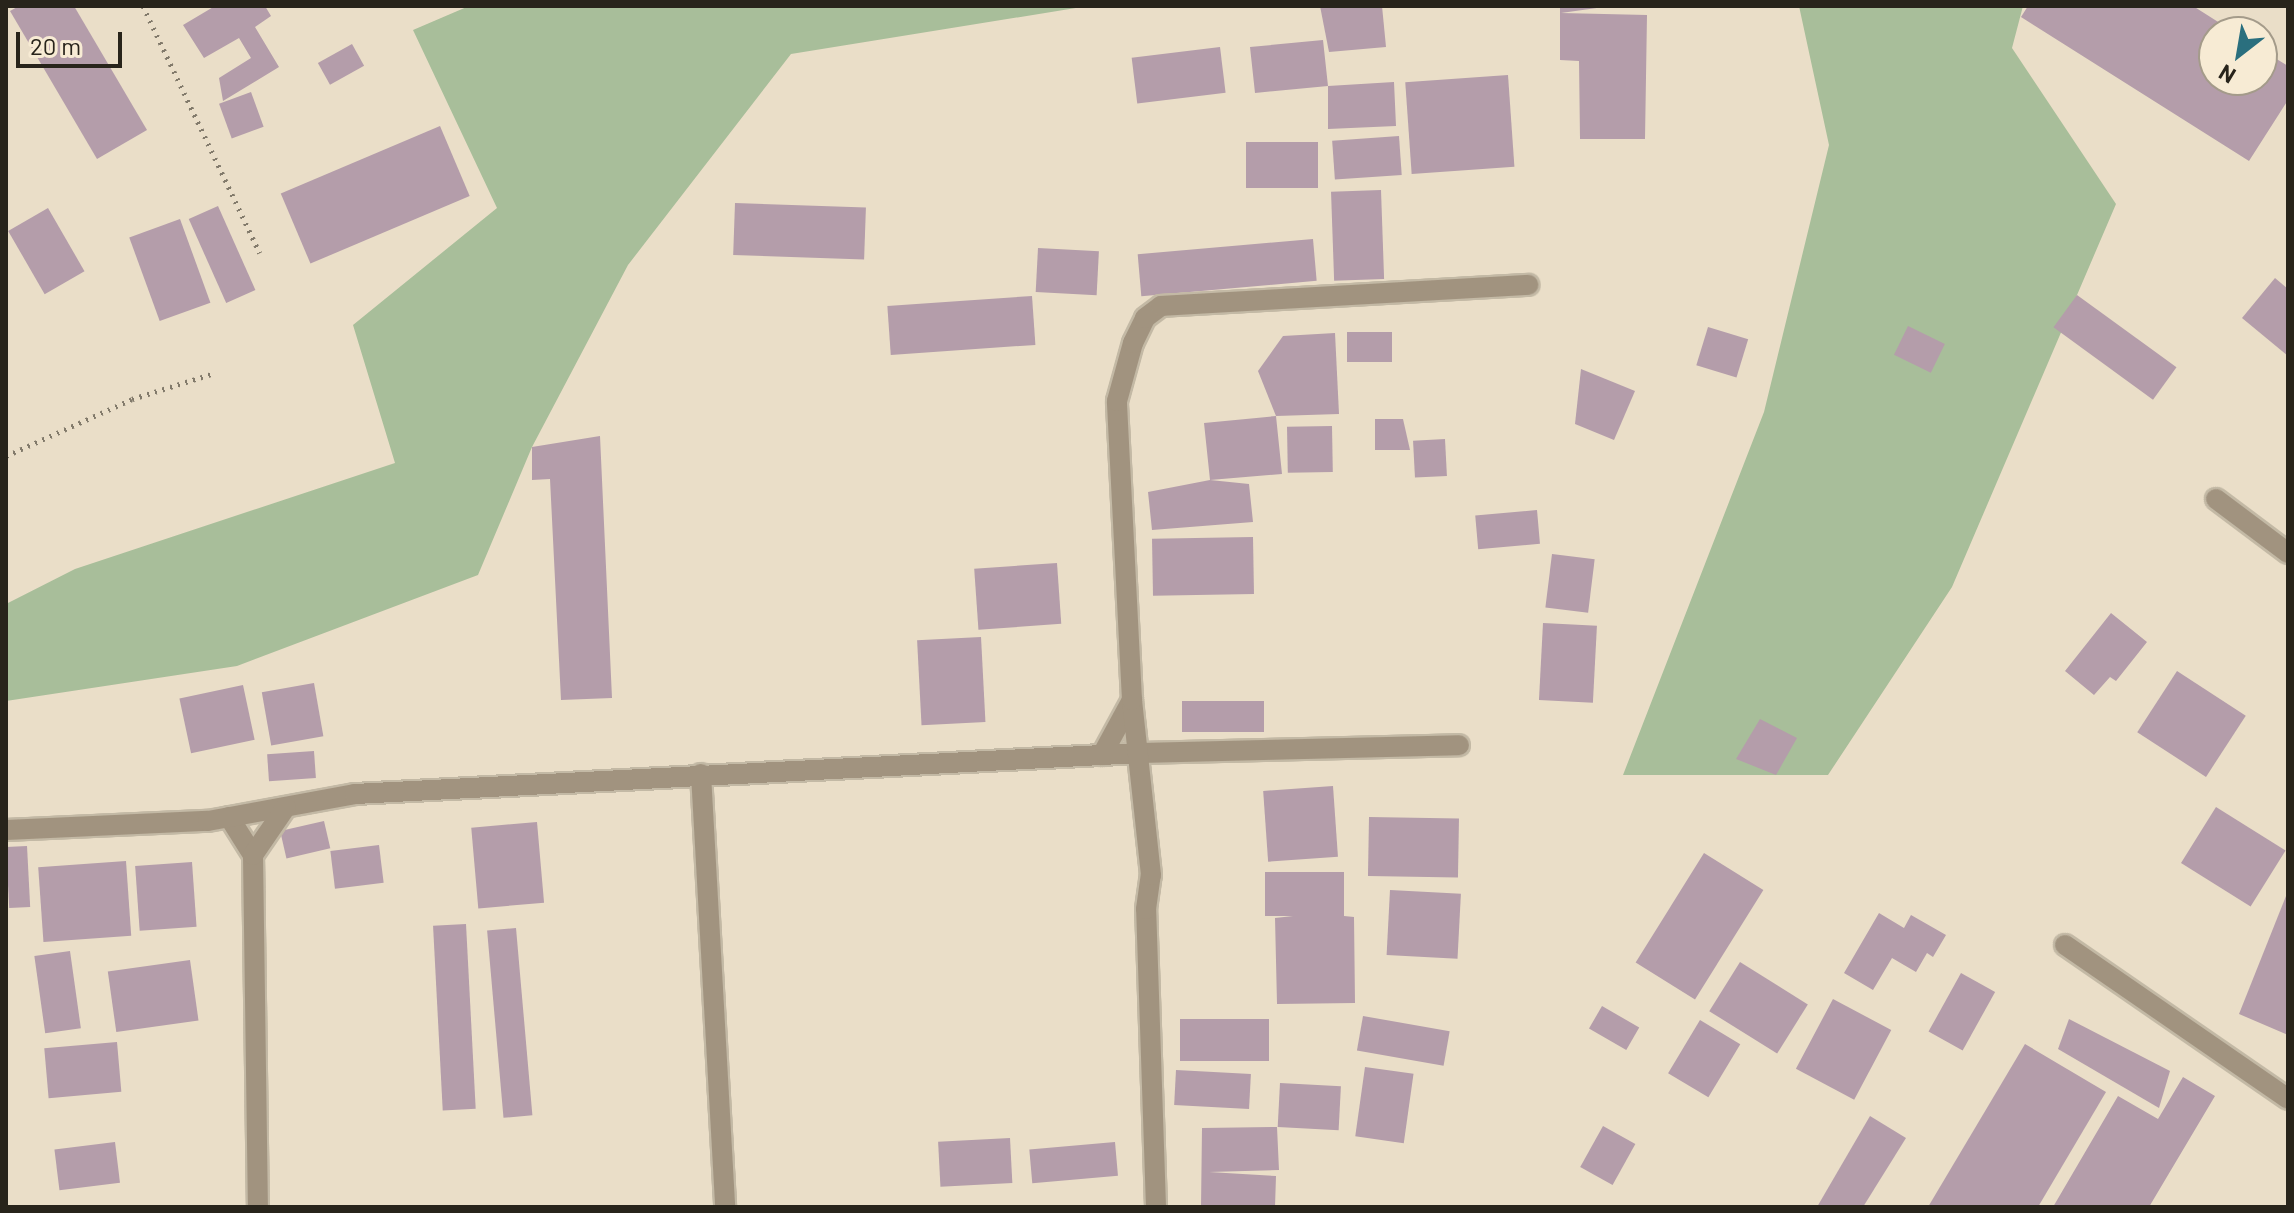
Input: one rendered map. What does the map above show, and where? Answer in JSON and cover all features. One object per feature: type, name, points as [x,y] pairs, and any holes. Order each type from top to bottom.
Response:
[{"type":"street","points":[[1156,1207],[1146,909],[1151,875],[1132,700],[1117,401],[1145,318],[1161,306],[1528,285]]},
{"type":"street","points":[[2216,499],[2288,553]]},
{"type":"street","points":[[1102,755],[1132,700]]},
{"type":"street","points":[[6,830],[229,817],[355,794],[1140,753],[1459,745]]},
{"type":"street","points":[[701,774],[725,1207]]},
{"type":"street","points":[[253,855],[286,807]]},
{"type":"street","points":[[229,817],[253,855],[258,1207]]},
{"type":"street","points":[[2065,945],[2288,1099]]},
{"type":"path","points":[[143,6],[260,253]]},
{"type":"path","points":[[6,456],[132,399],[215,373]]},
{"type":"green space","points":[[469,6],[1088,6],[791,54],[628,265],[532,447],[478,575],[237,666],[6,701],[6,604],[75,569],[395,463],[353,325],[497,208],[413,30]]},
{"type":"green space","points":[[1799,6],[2023,6],[2012,48],[2116,204],[1952,587],[1828,775],[1623,775],[1764,412],[1829,145]]},
{"type":"building","points":[[19,6],[74,6],[147,130],[97,159],[10,11]]},
{"type":"building","points":[[215,6],[265,6],[271,16],[255,27],[279,67],[223,101],[219,78],[251,58],[239,38],[204,58],[183,25]]},
{"type":"building","points":[[1320,6],[1382,6],[1386,47],[1329,52]]},
{"type":"building","points":[[1560,6],[1611,6],[1561,13],[1647,15],[1645,139],[1580,139],[1579,61],[1560,60]]},
{"type":"building","points":[[2028,6],[2193,6],[2209,16],[2198,16],[2198,96],[2278,96],[2278,60],[2288,66],[2288,100],[2249,161],[2021,17]]},
{"type":"building","points":[[1323,40],[1328,86],[1255,93],[1250,47]]},
{"type":"building","points":[[352,44],[364,66],[330,85],[318,63]]},
{"type":"building","points":[[1220,47],[1226,93],[1137,104],[1132,58]]},
{"type":"building","points":[[1508,75],[1514,167],[1412,174],[1405,82]]},
{"type":"building","points":[[1394,82],[1396,126],[1328,129],[1328,86]]},
{"type":"building","points":[[251,92],[264,127],[232,138],[219,104]]},
{"type":"building","points":[[440,126],[470,196],[310,264],[281,194]]},
{"type":"building","points":[[1399,136],[1402,175],[1335,180],[1332,141]]},
{"type":"building","points":[[1246,142],[1318,142],[1318,188],[1246,188]]},
{"type":"building","points":[[1381,190],[1384,279],[1334,281],[1331,192]]},
{"type":"building","points":[[735,203],[866,208],[864,260],[733,255]]},
{"type":"building","points":[[218,206],[255,290],[226,303],[189,219]]},
{"type":"building","points":[[48,208],[85,271],[45,294],[8,231]]},
{"type":"building","points":[[180,219],[210,303],[160,321],[129,237]]},
{"type":"building","points":[[1313,239],[1317,281],[1141,296],[1138,254]]},
{"type":"building","points":[[1038,248],[1099,251],[1097,295],[1036,292]]},
{"type":"building","points":[[2275,278],[2288,289],[2288,356],[2242,318]]},
{"type":"building","points":[[2077,295],[2177,367],[2153,400],[2053,327]]},
{"type":"building","points":[[1032,296],[1035,345],[891,355],[887,306]]},
{"type":"building","points":[[1908,326],[1945,344],[1931,373],[1894,355]]},
{"type":"building","points":[[1708,327],[1748,339],[1736,378],[1696,365]]},
{"type":"building","points":[[1347,332],[1392,332],[1392,362],[1347,362]]},
{"type":"building","points":[[1335,333],[1339,414],[1276,416],[1258,371],[1283,336]]},
{"type":"building","points":[[1581,369],[1635,391],[1614,440],[1575,424]]},
{"type":"building","points":[[1276,416],[1282,474],[1210,480],[1204,423]]},
{"type":"building","points":[[1375,419],[1403,419],[1410,450],[1375,450]]},
{"type":"building","points":[[1332,426],[1333,472],[1288,473],[1287,427]]},
{"type":"building","points":[[600,436],[612,698],[561,700],[550,479],[532,480],[532,447]]},
{"type":"building","points":[[1445,439],[1447,476],[1415,478],[1413,441]]},
{"type":"building","points":[[1210,480],[1249,484],[1253,522],[1152,530],[1148,492]]},
{"type":"building","points":[[1537,510],[1540,544],[1478,549],[1475,515]]},
{"type":"building","points":[[1253,537],[1254,594],[1153,596],[1152,539]]},
{"type":"building","points":[[1552,554],[1595,559],[1588,613],[1545,608]]},
{"type":"building","points":[[1057,563],[1061,624],[978,630],[974,569]]},
{"type":"building","points":[[2111,613],[2147,642],[2116,681],[2110,677],[2094,695],[2065,671]]},
{"type":"building","points":[[1543,623],[1597,626],[1593,703],[1539,700]]},
{"type":"building","points":[[981,637],[985,722],[922,725],[917,640]]},
{"type":"building","points":[[2177,671],[2246,716],[2206,777],[2137,732]]},
{"type":"building","points":[[314,683],[323,736],[271,745],[262,692]]},
{"type":"building","points":[[243,685],[255,740],[191,753],[179,699]]},
{"type":"building","points":[[1182,701],[1264,701],[1264,732],[1182,732]]},
{"type":"building","points":[[1760,719],[1797,738],[1776,775],[1736,759]]},
{"type":"building","points":[[314,751],[316,778],[269,781],[267,754]]},
{"type":"building","points":[[1333,786],[1338,857],[1268,862],[1263,791]]},
{"type":"building","points":[[2216,807],[2286,850],[2251,906],[2181,863]]},
{"type":"building","points":[[1369,817],[1459,819],[1458,878],[1368,876]]},
{"type":"building","points":[[324,821],[330,848],[286,858],[280,831]]},
{"type":"building","points":[[537,822],[544,903],[478,908],[471,828]]},
{"type":"building","points":[[379,845],[384,883],[335,889],[330,851]]},
{"type":"building","points":[[27,846],[30,907],[9,908],[6,847]]},
{"type":"building","points":[[1704,853],[1763,890],[1695,999],[1636,962]]},
{"type":"building","points":[[126,861],[131,936],[43,942],[38,867]]},
{"type":"building","points":[[192,862],[197,927],[140,931],[135,866]]},
{"type":"building","points":[[1265,872],[1344,872],[1344,916],[1354,917],[1355,1003],[1277,1004],[1275,918],[1293,916],[1265,916]]},
{"type":"building","points":[[1390,890],[1461,894],[1458,959],[1387,955]]},
{"type":"building","points":[[2288,891],[2288,1035],[2239,1014]]},
{"type":"building","points":[[1879,913],[1904,928],[1911,915],[1946,935],[1933,957],[1927,953],[1916,972],[1892,958],[1873,990],[1844,973]]},
{"type":"building","points":[[466,924],[476,1109],[443,1110],[433,926]]},
{"type":"building","points":[[516,928],[532,1115],[503,1118],[487,931]]},
{"type":"building","points":[[70,951],[81,1028],[45,1033],[34,956]]},
{"type":"building","points":[[190,960],[198,1020],[116,1032],[108,972]]},
{"type":"building","points":[[1740,962],[1808,1004],[1777,1054],[1709,1011]]},
{"type":"building","points":[[1961,973],[1995,992],[1963,1051],[1929,1032]]},
{"type":"building","points":[[1833,999],[1891,1030],[1854,1100],[1796,1069]]},
{"type":"building","points":[[1602,1006],[1639,1028],[1626,1050],[1589,1029]]},
{"type":"building","points":[[1363,1016],[1450,1031],[1444,1066],[1357,1050]]},
{"type":"building","points":[[1180,1019],[1269,1019],[1269,1061],[1180,1061]]},
{"type":"building","points":[[2069,1019],[2170,1071],[2159,1108],[2058,1049]]},
{"type":"building","points":[[1700,1020],[1740,1044],[1708,1097],[1668,1073]]},
{"type":"building","points":[[117,1042],[121,1092],[49,1098],[44,1048]]},
{"type":"building","points":[[2025,1044],[2106,1092],[2038,1207],[1928,1207]]},
{"type":"building","points":[[1365,1067],[1414,1074],[1404,1143],[1355,1136]]},
{"type":"building","points":[[1176,1070],[1251,1074],[1249,1109],[1174,1105]]},
{"type":"building","points":[[2183,1077],[2215,1096],[2149,1207],[2053,1207],[2118,1096],[2158,1119]]},
{"type":"building","points":[[1280,1083],[1341,1086],[1339,1130],[1278,1127]]},
{"type":"building","points":[[1870,1116],[1906,1138],[1863,1207],[1817,1207]]},
{"type":"building","points":[[1603,1126],[1635,1144],[1613,1185],[1580,1167]]},
{"type":"building","points":[[1277,1127],[1279,1170],[1209,1172],[1276,1176],[1275,1207],[1201,1207],[1202,1128]]},
{"type":"building","points":[[1010,1138],[1012,1183],[940,1187],[938,1142]]},
{"type":"building","points":[[115,1142],[120,1183],[59,1190],[54,1149]]},
{"type":"building","points":[[1115,1142],[1118,1176],[1032,1183],[1029,1149]]}]
